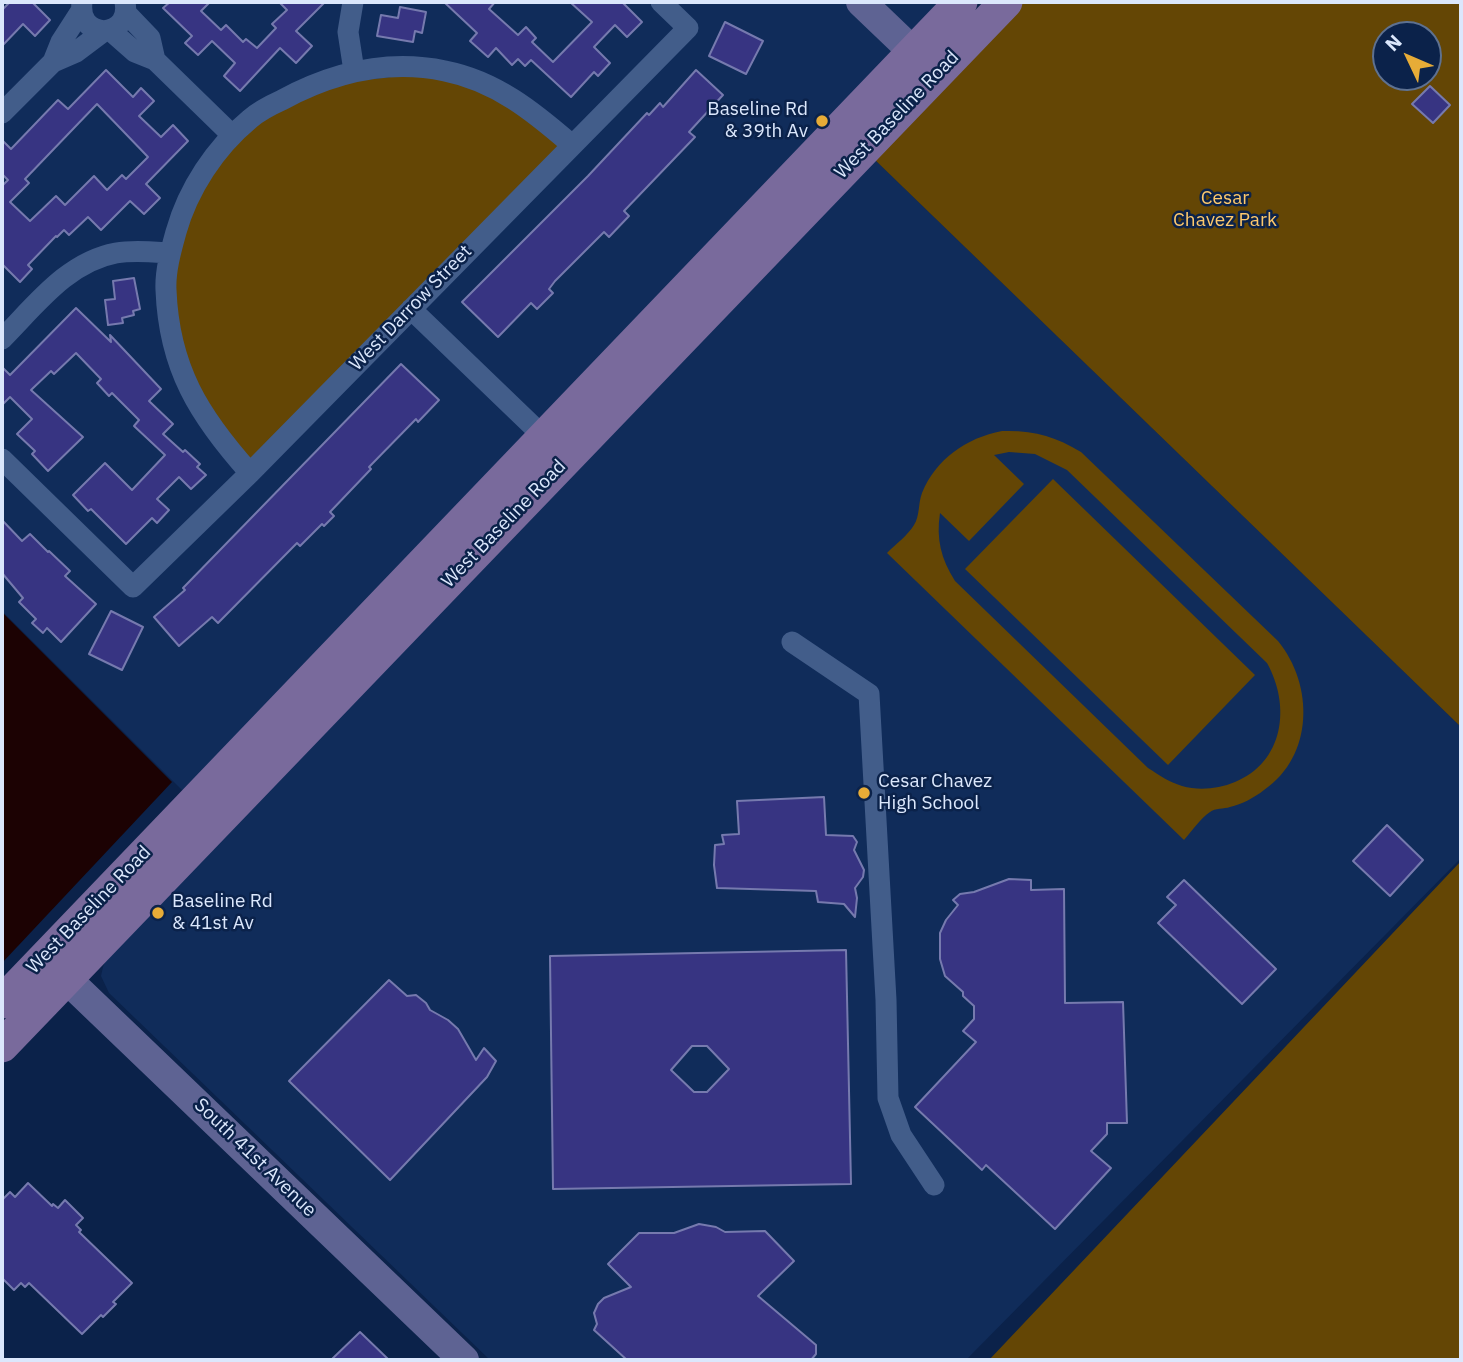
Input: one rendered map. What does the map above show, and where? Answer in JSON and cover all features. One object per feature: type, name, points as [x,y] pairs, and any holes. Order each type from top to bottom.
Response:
[{"type":"main road","name":"West Baseline Road","points":[[2,1002],[56,968],[924,63],[961,2]]},
{"type":"main road","name":"West Baseline Road","points":[[2,1046],[56,968],[543,436],[924,63],[1006,2]]},
{"type":"street","points":[[353,2],[348,32],[354,71]]},
{"type":"street","name":"West Darrow Street","points":[[2,459],[133,587],[250,473],[688,28],[662,2]]},
{"type":"street","points":[[861,2],[924,63]]},
{"type":"street","points":[[81,4],[86,23],[107,31],[135,52],[155,60],[232,135]]},
{"type":"street","points":[[53,62],[81,4]]},
{"type":"street","points":[[2,113],[53,62],[76,52],[120,24],[127,5]]},
{"type":"street","points":[[127,5],[150,38],[155,60]]},
{"type":"street","points":[[250,473],[216,435],[185,382],[169,319],[166,287],[170,253],[182,211],[202,174],[232,135],[252,116],[308,86],[354,71],[397,66],[446,71],[491,86],[531,109],[572,145]]},
{"type":"street","points":[[2,339],[60,281],[77,268],[115,253],[170,253]]},
{"type":"street","points":[[411,309],[543,436]]},
{"type":"street","points":[[792,642],[869,694],[886,1000],[888,1098],[901,1135],[934,1185]]},
{"type":"street","name":"South 41st Avenue","points":[[56,968],[452,1356]]},
{"type":"shaded area","points":[[2,2],[940,2],[184,792],[2,611]]},
{"type":"shaded area","name":"Cesar Chavez High School","points":[[874,159],[1461,727],[1461,858],[966,1360],[490,1360],[109,993],[101,976],[103,967],[106,959]]},
{"type":"shaded area","points":[[2,612],[172,782],[2,963]]},
{"type":"green space","name":"Cesar Chavez Park","points":[[1024,2],[1461,2],[1461,727],[874,159]]},
{"type":"green space","points":[[446,71],[572,145],[250,473],[185,382],[170,253],[232,135],[308,86]]},
{"type":"green space","points":[[1002,431],[1034,433],[1053,438],[1081,452],[1278,641],[1290,659],[1303,699],[1300,740],[1292,759],[1280,776],[1260,793],[1239,804],[1212,811],[1184,840],[887,553],[914,525],[922,493],[935,470],[954,452],[989,434]],"holes":[[[1009,452],[1035,454],[1067,470],[1267,663],[1279,697],[1278,731],[1273,747],[1264,761],[1251,773],[1235,782],[1208,789],[1182,786],[1148,768],[955,581],[941,548],[940,513],[969,541],[1024,484],[994,455]]]},
{"type":"green space","points":[[1053,479],[1255,675],[1168,765],[965,569]]},
{"type":"green space","points":[[1461,861],[1461,1360],[989,1360]]},
{"type":"building","points":[[10,2],[32,2],[50,20],[35,36],[23,24],[2,46],[2,10]]},
{"type":"building","points":[[170,2],[210,2],[201,11],[221,30],[226,25],[243,42],[246,39],[257,48],[276,28],[272,24],[287,10],[279,2],[325,2],[296,31],[312,46],[296,63],[280,48],[240,91],[224,76],[235,63],[212,41],[198,55],[185,43],[192,36],[163,8]]},
{"type":"building","points":[[444,2],[495,2],[489,9],[518,35],[526,27],[536,38],[532,42],[553,62],[592,22],[570,2],[622,2],[642,22],[627,37],[615,25],[594,47],[610,63],[598,76],[594,72],[571,97],[531,60],[525,66],[518,59],[512,65],[496,48],[488,57],[470,41],[477,33]]},
{"type":"building","points":[[400,7],[426,12],[422,33],[415,31],[413,42],[377,36],[381,15],[398,18]]},
{"type":"building","points":[[725,22],[763,41],[746,74],[709,56]]},
{"type":"building","points":[[106,70],[133,97],[141,88],[154,101],[139,116],[161,137],[173,125],[188,141],[146,184],[160,198],[144,214],[130,201],[101,230],[88,217],[69,235],[64,230],[28,265],[32,269],[20,282],[2,264],[2,186],[8,180],[2,174],[2,140],[11,149],[58,100],[68,109]],"holes":[[[97,104],[148,157],[126,179],[122,175],[107,190],[94,176],[65,205],[56,196],[30,221],[10,202],[29,183],[25,179]]]},
{"type":"building","points":[[696,70],[723,95],[689,132],[695,137],[624,211],[629,216],[609,237],[604,232],[555,281],[549,289],[553,293],[537,309],[531,303],[498,337],[462,302],[647,113],[649,115],[660,103],[663,107]]},
{"type":"building","points":[[1425,91],[1435,91],[1450,105],[1433,123],[1412,104]]},
{"type":"building","points":[[134,278],[140,309],[133,311],[134,315],[122,318],[123,323],[108,325],[105,300],[115,299],[113,281]]},
{"type":"building","points":[[76,308],[111,342],[110,335],[161,389],[149,401],[173,424],[163,434],[200,464],[197,467],[206,475],[191,489],[179,477],[157,499],[169,510],[157,523],[152,518],[126,544],[73,495],[105,463],[132,490],[165,455],[134,426],[139,420],[112,393],[109,396],[97,383],[101,379],[76,353],[54,374],[51,371],[31,390],[83,437],[48,471],[32,454],[35,451],[17,434],[32,419],[10,397],[2,405],[2,367],[10,375]]},
{"type":"building","points":[[401,364],[439,400],[418,422],[416,419],[369,467],[371,469],[330,512],[334,516],[324,526],[322,524],[300,546],[297,543],[218,623],[212,617],[179,646],[154,617],[185,590],[183,588]]},
{"type":"building","points":[[2,520],[22,541],[30,534],[70,571],[65,576],[96,604],[61,642],[47,628],[43,633],[32,623],[36,619],[19,602],[23,598],[2,573]]},
{"type":"building","points":[[111,611],[143,627],[122,670],[89,654]]},
{"type":"building","points":[[824,797],[826,835],[853,836],[857,842],[854,850],[864,870],[863,877],[855,888],[855,917],[844,904],[818,902],[816,891],[717,888],[715,845],[724,844],[722,835],[739,834],[737,801]]},
{"type":"building","points":[[1387,825],[1423,860],[1390,896],[1353,861]]},
{"type":"building","points":[[1009,879],[1031,880],[1031,890],[1064,889],[1065,1003],[1123,1002],[1127,1123],[1107,1123],[1107,1134],[1091,1151],[1111,1168],[1055,1229],[986,1165],[982,1170],[915,1107],[976,1042],[963,1031],[974,1019],[974,1006],[945,976],[940,959],[940,933],[958,905],[953,900],[960,894],[974,892]]},
{"type":"building","points":[[1184,880],[1276,969],[1242,1004],[1158,923],[1176,905],[1167,897]]},
{"type":"building","points":[[846,950],[851,1184],[553,1189],[550,956]],"holes":[[[692,1046],[707,1046],[729,1069],[707,1092],[694,1092],[671,1070]]]},
{"type":"building","points":[[389,980],[407,996],[416,995],[430,1010],[458,1029],[476,1060],[484,1048],[496,1061],[487,1077],[390,1180],[289,1081]]},
{"type":"building","points":[[28,1183],[52,1206],[53,1204],[58,1208],[65,1200],[83,1218],[76,1225],[81,1230],[79,1232],[132,1283],[113,1302],[116,1304],[82,1334],[29,1283],[25,1287],[21,1283],[14,1290],[2,1278],[2,1200],[10,1192],[15,1197]]},
{"type":"building","points":[[699,1224],[716,1227],[725,1232],[765,1231],[794,1261],[758,1296],[816,1345],[816,1354],[811,1360],[627,1360],[594,1330],[597,1324],[594,1313],[598,1304],[604,1298],[631,1287],[608,1264],[639,1233],[674,1233]]},
{"type":"building","points":[[360,1332],[389,1360],[331,1360]]},
{"type":"place","name":"Baseline Rd & 39th Av","points":[[822,121]]},
{"type":"place","name":"Cesar Chavez High School","points":[[864,793]]},
{"type":"place","name":"Baseline Rd & 41st Av","points":[[158,913]]}]
